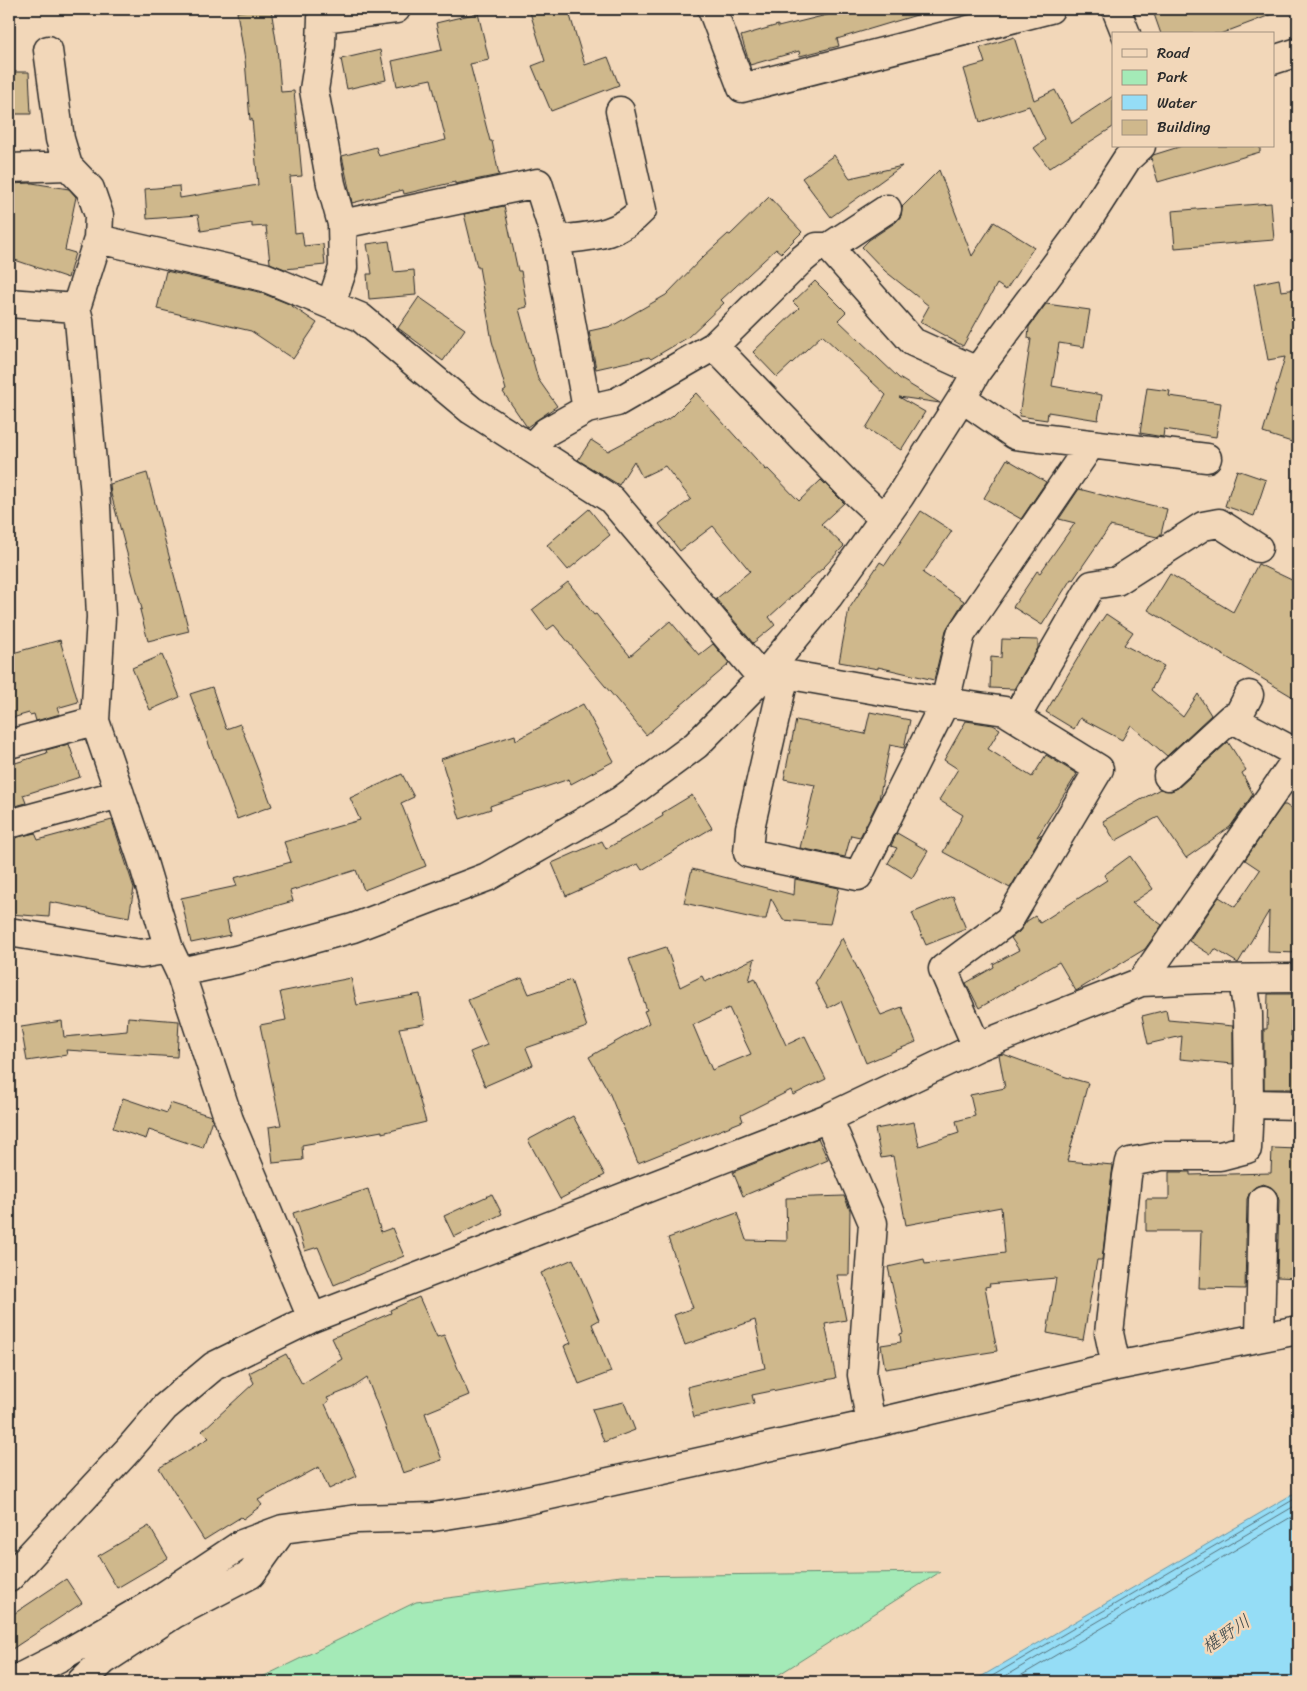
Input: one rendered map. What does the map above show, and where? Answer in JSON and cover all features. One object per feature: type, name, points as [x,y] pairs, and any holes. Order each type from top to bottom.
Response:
[{"type":"street","points":[[330,304],[343,268],[342,224],[330,184],[314,90],[321,45],[321,13],[396,9]]},
{"type":"street","points":[[712,9],[742,88],[1050,9]]},
{"type":"street","points":[[1116,9],[1125,32]]},
{"type":"street","points":[[48,50],[60,139],[68,166],[90,189],[99,215],[98,238],[76,308],[79,320],[96,506],[101,617],[94,721],[229,1120],[312,1318]]},
{"type":"street","points":[[1274,60],[1298,52]]},
{"type":"street","points":[[556,240],[605,234],[632,222],[642,210],[620,111]]},
{"type":"street","points":[[9,932],[175,960],[236,960],[353,928],[487,877],[620,801],[696,745],[772,674],[900,496],[962,398],[976,371],[1080,232],[1127,159],[1139,148]]},
{"type":"street","points":[[9,168],[68,166]]},
{"type":"street","points":[[342,224],[538,183],[556,240],[587,409]]},
{"type":"street","points":[[532,448],[546,432],[587,409],[617,402],[714,346],[799,262],[817,247],[829,247],[887,209]]},
{"type":"street","points":[[98,238],[264,276],[360,317],[471,410],[611,499],[772,674],[1005,711],[1099,768],[1009,920],[943,969],[977,1047]]},
{"type":"street","points":[[829,247],[913,342],[976,371]]},
{"type":"street","points":[[9,303],[76,308]]},
{"type":"street","points":[[714,346],[849,486],[884,519]]},
{"type":"street","points":[[962,398],[1015,435],[1207,458]]},
{"type":"street","points":[[772,674],[748,853],[858,876],[945,702],[961,634],[1091,444]]},
{"type":"street","points":[[1016,717],[1092,585],[1117,581],[1203,526],[1219,523],[1258,548]]},
{"type":"street","points":[[1236,720],[1249,695]]},
{"type":"street","points":[[1141,982],[1298,755],[1231,718],[1168,776]]},
{"type":"street","points":[[9,744],[94,721]]},
{"type":"street","points":[[9,824],[120,794]]},
{"type":"street","points":[[1116,1366],[1110,1332],[1126,1176],[1130,1162],[1162,1156],[1220,1156],[1247,1149],[1249,1104],[1248,1014],[1245,978]]},
{"type":"street","points":[[9,1578],[166,1407],[214,1366],[312,1318],[828,1118],[977,1047],[1141,982],[1298,978]]},
{"type":"street","points":[[1249,1104],[1298,1104]]},
{"type":"street","points":[[828,1118],[873,1223],[862,1375],[871,1424]]},
{"type":"street","points":[[1260,1337],[1263,1200]]},
{"type":"street","points":[[11,1682],[62,1656],[155,1602],[242,1544],[283,1529],[357,1520],[434,1517],[496,1507],[871,1424],[1116,1366],[1298,1330]]},
{"type":"street","points":[[82,1682],[104,1660],[174,1614],[251,1574],[283,1529]]},
{"type":"green space","points":[[940,1572],[767,1682],[252,1682],[416,1602],[621,1576]]},
{"type":"water","name":"椹野川","points":[[1298,1491],[1298,1682],[972,1682]]},
{"type":"building","points":[[271,9],[281,92],[294,91],[302,176],[290,177],[295,233],[302,232],[304,246],[323,244],[325,265],[285,269],[270,263],[266,226],[252,227],[252,223],[201,231],[198,215],[147,219],[145,189],[179,186],[180,198],[258,185],[245,60],[237,12]]},
{"type":"building","points":[[529,9],[568,9],[585,65],[608,57],[619,85],[551,111],[532,66],[545,61]]},
{"type":"building","points":[[851,9],[919,9],[920,14],[837,39],[839,46],[800,56],[799,51],[750,65],[741,36],[778,25],[778,27]]},
{"type":"building","points":[[1169,9],[1281,9],[1281,11],[1225,32],[1160,32],[1154,14]]},
{"type":"building","points":[[478,13],[489,60],[470,64],[490,141],[492,141],[499,175],[455,184],[455,182],[404,194],[403,190],[352,203],[342,156],[376,147],[379,156],[446,140],[431,79],[397,86],[392,61],[442,50],[436,23]]},
{"type":"building","points":[[1014,37],[1034,100],[1055,90],[1072,123],[1112,97],[1112,128],[1049,168],[1034,148],[1045,140],[1029,106],[980,122],[964,69],[985,63],[980,48]]},
{"type":"building","points":[[380,50],[386,80],[347,89],[341,59]]},
{"type":"building","points":[[9,72],[29,72],[31,114],[9,114]]},
{"type":"building","points":[[1176,148],[1260,148],[1260,152],[1158,182],[1151,158],[1153,155]]},
{"type":"building","points":[[834,155],[850,178],[902,166],[831,217],[802,178]]},
{"type":"building","points":[[939,170],[972,256],[994,222],[1034,247],[1006,290],[997,284],[963,346],[920,322],[929,306],[885,271],[862,247],[896,222],[901,216],[902,207]]},
{"type":"building","points":[[32,183],[69,189],[76,197],[65,250],[75,253],[68,278],[9,258],[9,184]]},
{"type":"building","points":[[769,197],[802,232],[781,253],[776,249],[721,300],[724,303],[687,338],[651,359],[649,357],[596,369],[589,331],[612,326],[666,295],[704,256],[728,234],[730,235]]},
{"type":"building","points":[[1271,203],[1274,240],[1175,248],[1172,211]]},
{"type":"building","points":[[504,206],[518,271],[521,271],[527,307],[519,309],[538,379],[557,406],[527,427],[503,392],[506,390],[492,341],[479,267],[477,267],[464,214]]},
{"type":"building","points":[[389,241],[394,272],[414,270],[416,295],[369,299],[367,274],[372,274],[367,244]]},
{"type":"building","points":[[166,271],[259,292],[289,304],[317,323],[293,359],[251,331],[157,309]]},
{"type":"building","points":[[1279,279],[1281,291],[1298,289],[1298,444],[1263,433],[1285,357],[1268,360],[1254,284]]},
{"type":"building","points":[[815,281],[846,312],[838,320],[899,378],[940,403],[899,397],[925,412],[901,450],[866,428],[886,395],[822,335],[777,377],[753,352],[799,308],[793,302]]},
{"type":"building","points":[[419,297],[465,329],[443,361],[398,328]]},
{"type":"building","points":[[1046,304],[1090,310],[1084,347],[1059,343],[1052,386],[1102,395],[1098,420],[1048,412],[1047,420],[1019,416],[1031,339],[1028,338],[1029,327]]},
{"type":"building","points":[[1147,388],[1170,391],[1169,396],[1221,403],[1216,437],[1164,429],[1163,437],[1140,433]]},
{"type":"building","points":[[696,393],[766,470],[768,469],[799,501],[821,480],[844,503],[821,524],[844,546],[823,568],[769,617],[775,625],[753,643],[716,599],[750,571],[713,526],[680,551],[659,524],[691,499],[665,466],[642,477],[634,461],[619,485],[578,460],[591,440],[608,451],[672,417]]},
{"type":"building","points":[[1007,459],[1046,482],[1021,519],[984,498]]},
{"type":"building","points":[[1237,470],[1266,480],[1254,516],[1225,506]]},
{"type":"building","points":[[147,473],[189,631],[148,641],[140,610],[142,609],[111,494],[110,484]]},
{"type":"building","points":[[1079,489],[1125,501],[1125,499],[1167,509],[1161,534],[1157,537],[1110,526],[1073,580],[1071,579],[1042,625],[1013,607],[1037,571],[1040,573],[1075,523],[1059,519]]},
{"type":"building","points":[[589,509],[610,535],[568,570],[547,545]]},
{"type":"building","points":[[921,511],[952,531],[923,573],[964,601],[946,630],[934,680],[878,667],[878,669],[839,662],[849,609],[880,562],[885,565]]},
{"type":"building","points":[[1258,564],[1298,583],[1298,700],[1148,610],[1170,574],[1233,612]]},
{"type":"building","points":[[568,582],[630,656],[670,621],[699,655],[713,644],[729,663],[728,665],[646,735],[554,625],[547,630],[532,610]]},
{"type":"building","points":[[1106,614],[1133,632],[1124,645],[1164,666],[1151,690],[1183,717],[1198,694],[1211,715],[1167,756],[1131,725],[1122,740],[1080,718],[1074,729],[1046,712]]},
{"type":"building","points":[[1002,639],[1038,640],[1038,648],[1014,689],[990,688],[991,657],[1001,658]]},
{"type":"building","points":[[60,640],[78,702],[57,708],[60,714],[36,721],[34,714],[30,715],[29,713],[9,719],[9,654]]},
{"type":"building","points":[[162,655],[180,697],[150,710],[132,668]]},
{"type":"building","points":[[212,687],[226,729],[240,724],[272,806],[237,819],[190,694]]},
{"type":"building","points":[[583,704],[614,761],[571,784],[569,779],[490,806],[491,809],[460,819],[441,759],[515,735],[516,740]]},
{"type":"building","points":[[870,712],[910,720],[904,748],[890,745],[879,799],[860,837],[851,835],[845,857],[800,848],[815,785],[784,779],[796,720],[865,734]]},
{"type":"building","points":[[966,721],[993,725],[1000,729],[988,749],[1032,777],[1046,755],[1077,774],[1037,837],[1042,834],[1010,888],[943,852],[963,815],[939,800],[958,769],[944,760]]},
{"type":"building","points":[[1228,742],[1246,770],[1242,773],[1253,794],[1230,827],[1186,858],[1158,817],[1115,841],[1103,821],[1160,789],[1171,791],[1178,788]]},
{"type":"building","points":[[69,744],[80,777],[23,795],[26,803],[9,808],[9,765],[47,753],[46,750]]},
{"type":"building","points":[[402,774],[414,797],[401,803],[426,866],[364,890],[356,870],[290,891],[293,901],[227,920],[230,935],[191,943],[181,898],[237,886],[234,878],[291,862],[284,842],[360,820],[350,798]]},
{"type":"building","points":[[692,795],[712,828],[642,870],[638,864],[566,896],[552,863],[602,841],[606,849],[663,816],[662,813]]},
{"type":"building","points":[[1283,805],[1286,805],[1298,814],[1298,953],[1268,952],[1269,911],[1238,963],[1215,949],[1211,955],[1189,941],[1219,897],[1235,907],[1260,870],[1245,860]]},
{"type":"building","points":[[112,820],[134,888],[129,917],[50,902],[49,917],[9,914],[9,839],[35,833],[38,840]]},
{"type":"building","points":[[897,833],[928,851],[912,878],[888,863],[897,848],[891,846]]},
{"type":"building","points":[[1130,856],[1153,889],[1132,903],[1162,925],[1145,949],[1076,991],[1059,962],[979,1008],[966,983],[994,967],[993,964],[1019,950],[1011,938],[1019,932],[1027,921],[1035,916],[1040,923],[1107,880],[1104,875]]},
{"type":"building","points":[[692,869],[794,895],[795,879],[839,888],[830,924],[783,920],[771,898],[766,919],[757,919],[684,903]]},
{"type":"building","points":[[953,896],[966,929],[926,945],[912,913]]},
{"type":"building","points":[[842,938],[881,1015],[902,1007],[916,1042],[866,1063],[841,1001],[828,1008],[815,983]]},
{"type":"building","points":[[666,947],[680,987],[702,976],[705,982],[755,958],[749,981],[755,978],[786,1045],[805,1036],[826,1079],[793,1095],[791,1090],[741,1115],[743,1121],[638,1163],[609,1092],[589,1057],[649,1023],[644,1011],[647,1010],[629,959]],"holes":[[[729,1008],[751,1054],[712,1070],[693,1025]]]},
{"type":"building","points":[[351,978],[357,1005],[420,994],[425,1024],[399,1028],[426,1122],[382,1133],[382,1131],[302,1145],[303,1160],[273,1163],[269,1127],[281,1125],[260,1025],[286,1020],[280,992]]},
{"type":"building","points":[[522,978],[529,994],[571,980],[587,1027],[526,1048],[533,1065],[485,1086],[470,1052],[487,1045],[468,1000]]},
{"type":"building","points":[[1268,994],[1292,994],[1291,1036],[1298,1036],[1298,1089],[1264,1089],[1264,1029],[1267,1029]]},
{"type":"building","points":[[1166,1010],[1168,1020],[1233,1026],[1233,1064],[1180,1059],[1182,1036],[1148,1044],[1142,1016]]},
{"type":"building","points":[[128,1017],[179,1021],[177,1057],[66,1050],[67,1055],[27,1061],[21,1027],[62,1021],[64,1037],[127,1031]]},
{"type":"building","points":[[1003,1054],[1088,1083],[1067,1161],[1113,1165],[1102,1260],[1097,1260],[1083,1340],[1047,1333],[1056,1278],[989,1284],[990,1286],[985,1287],[997,1351],[885,1369],[881,1345],[901,1342],[900,1334],[903,1333],[888,1267],[924,1259],[925,1264],[1005,1253],[1001,1207],[906,1225],[893,1156],[881,1158],[875,1129],[914,1122],[919,1146],[959,1133],[956,1121],[975,1116],[970,1095],[1005,1088],[999,1055]]},
{"type":"building","points":[[123,1098],[167,1113],[170,1103],[211,1116],[212,1119],[203,1148],[149,1130],[146,1139],[113,1128]]},
{"type":"building","points":[[573,1116],[605,1175],[560,1199],[528,1140]]},
{"type":"building","points":[[818,1138],[828,1160],[743,1196],[733,1172]]},
{"type":"building","points":[[1272,1148],[1298,1149],[1298,1278],[1277,1277],[1279,1200],[1276,1192],[1271,1187],[1263,1184],[1255,1187],[1247,1199],[1245,1289],[1199,1288],[1201,1231],[1146,1231],[1146,1199],[1169,1199],[1169,1172],[1190,1172],[1190,1175],[1271,1173]]},
{"type":"building","points":[[368,1189],[381,1232],[392,1228],[404,1256],[334,1285],[318,1247],[305,1251],[293,1213]]},
{"type":"building","points":[[492,1194],[502,1214],[454,1237],[444,1216]]},
{"type":"building","points":[[844,1196],[850,1210],[849,1275],[837,1275],[846,1320],[825,1324],[836,1378],[752,1395],[754,1403],[694,1417],[687,1387],[765,1368],[755,1320],[685,1345],[674,1315],[693,1308],[668,1238],[737,1213],[746,1240],[787,1241],[786,1198]]},
{"type":"building","points":[[573,1259],[599,1320],[592,1324],[611,1372],[579,1384],[564,1346],[571,1343],[541,1273]]},
{"type":"building","points":[[419,1297],[437,1337],[444,1335],[469,1395],[425,1413],[442,1460],[403,1473],[367,1378],[352,1388],[327,1398],[329,1401],[325,1404],[357,1476],[329,1489],[319,1467],[258,1500],[262,1505],[243,1519],[241,1517],[204,1540],[159,1468],[209,1438],[202,1431],[254,1383],[249,1373],[286,1354],[302,1384],[342,1359],[332,1338],[391,1313],[390,1310]]},
{"type":"building","points":[[624,1402],[635,1430],[604,1442],[592,1409]]},
{"type":"building","points":[[149,1526],[168,1558],[117,1588],[98,1556]]},
{"type":"building","points":[[66,1579],[82,1603],[9,1651],[9,1617]]}]
